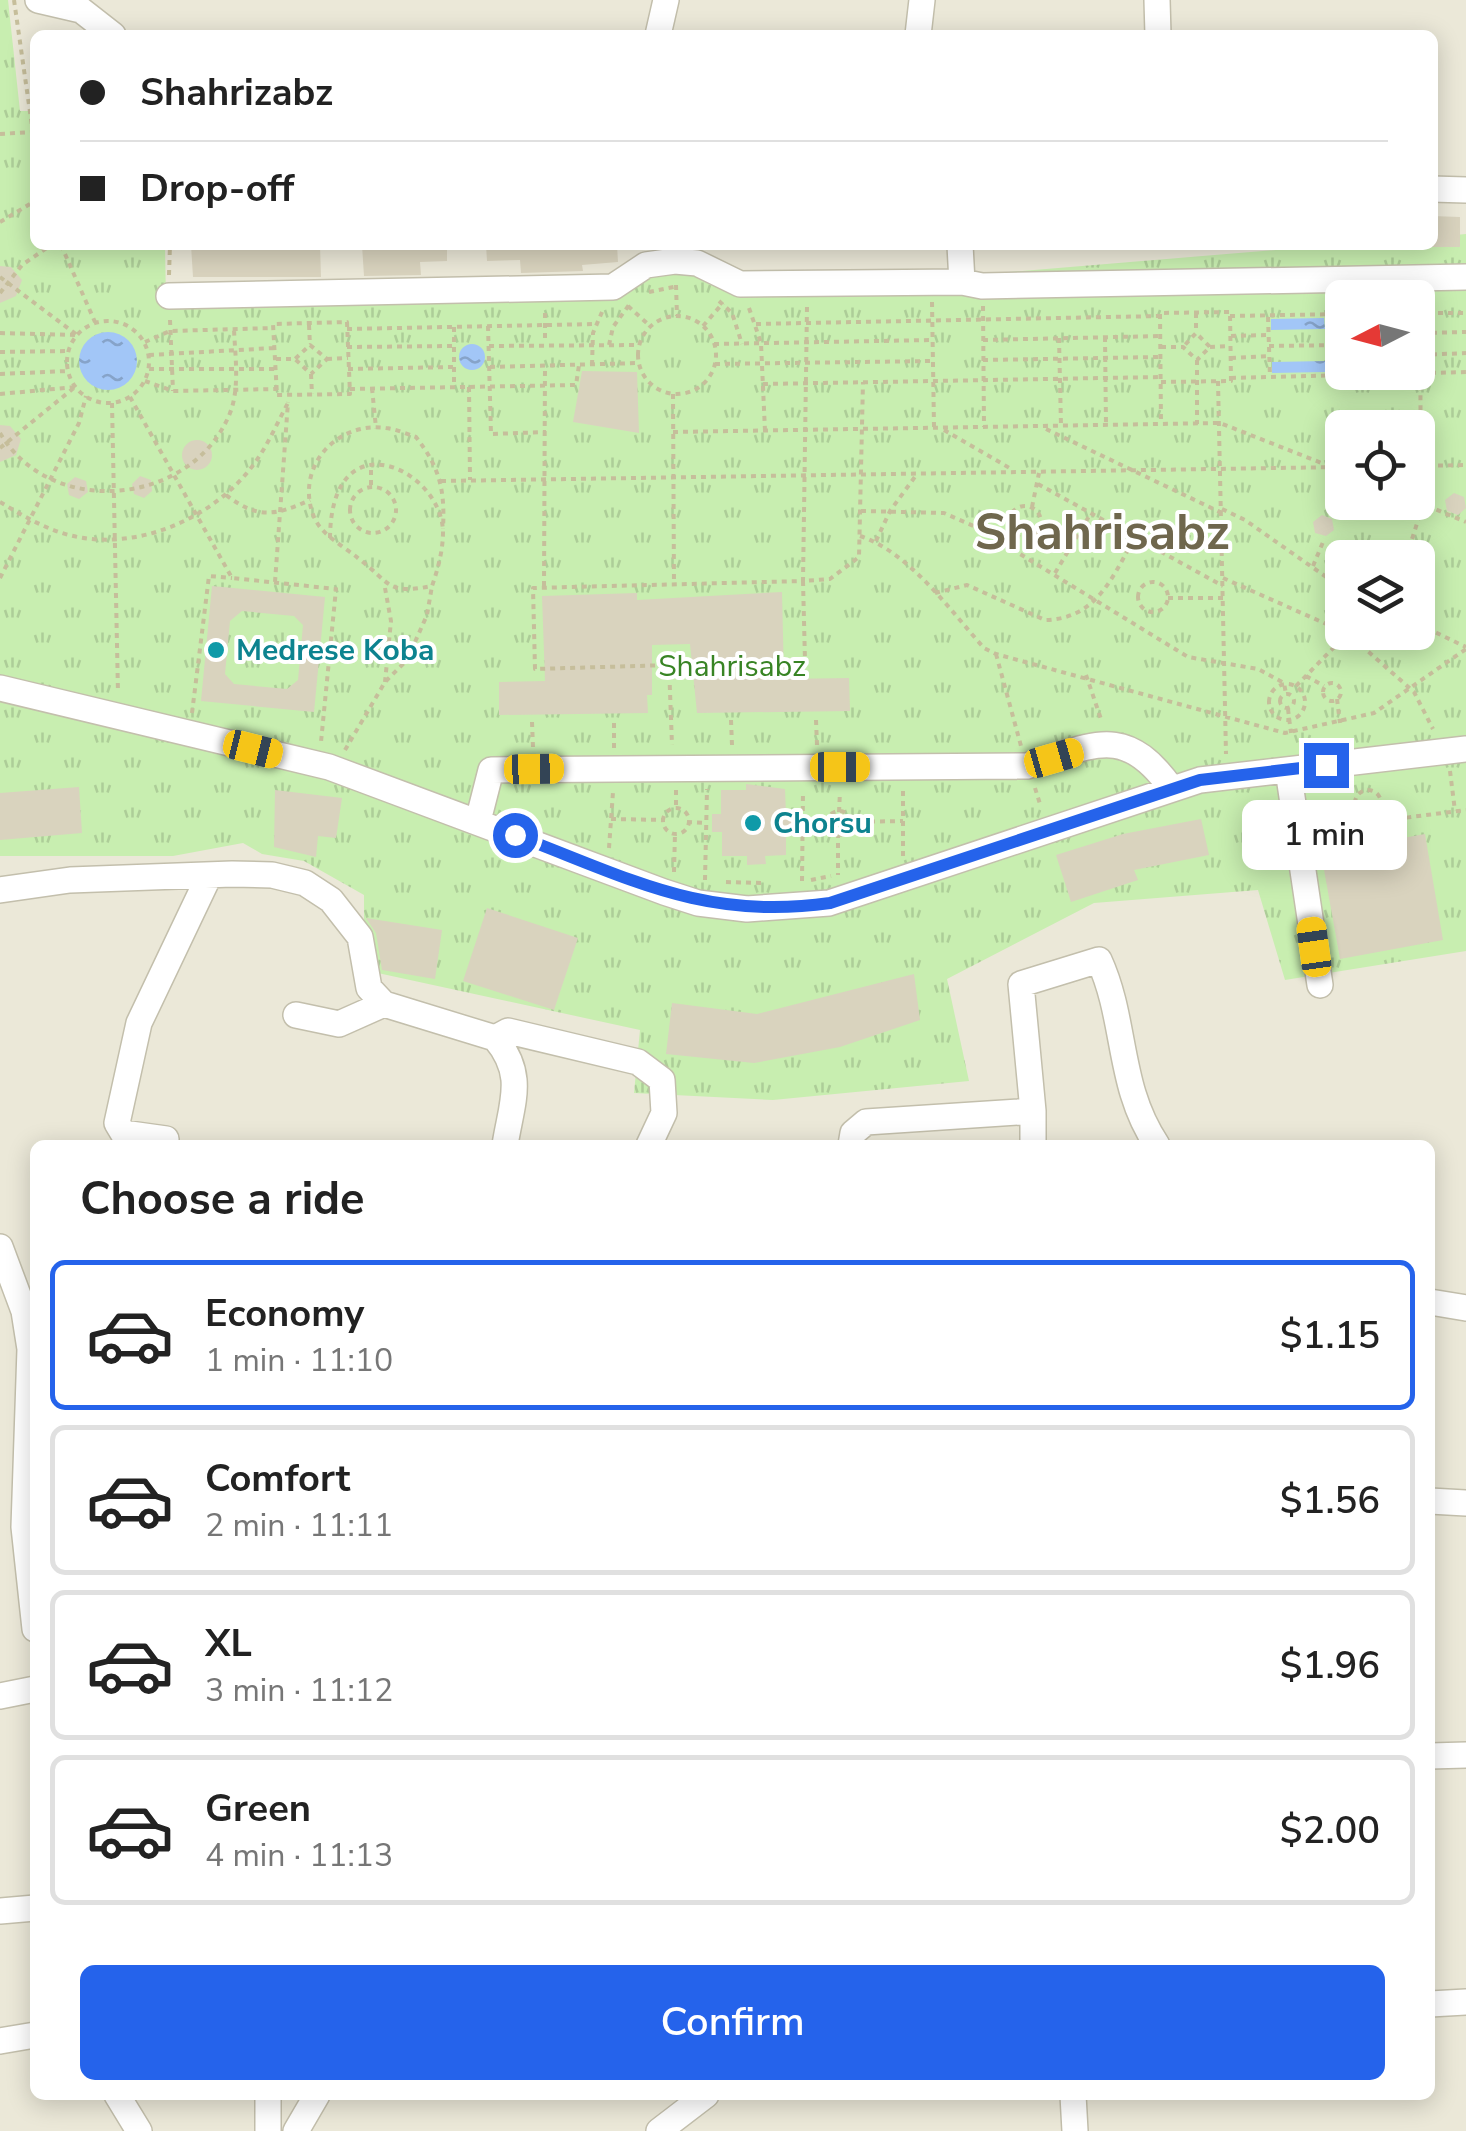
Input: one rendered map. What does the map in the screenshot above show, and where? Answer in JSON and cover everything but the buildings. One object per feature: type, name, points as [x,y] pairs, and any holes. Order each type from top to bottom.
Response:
[{"type":"street","points":[[38,0],[80,10],[106,30]]},
{"type":"street","points":[[659,30],[666,0]]},
{"type":"street","points":[[919,30],[922,0]]},
{"type":"street","points":[[1157,0],[1158,30]]},
{"type":"street","points":[[1438,189],[1466,190]]},
{"type":"street","points":[[962,250],[972,284]]},
{"type":"street","points":[[169,296],[544,288],[619,296],[646,265],[676,274],[697,264],[737,287],[806,283],[1466,278]]},
{"type":"street","points":[[0,688],[320,765],[698,903],[788,909],[830,903],[1200,780],[1449,751]]},
{"type":"street","points":[[478,821],[491,770],[1027,766],[1110,742],[1127,746],[1158,770],[1171,788]]},
{"type":"street","points":[[1288,770],[1320,986]]},
{"type":"street","points":[[0,890],[70,880],[209,876],[272,875],[305,884],[331,900],[360,936],[369,988],[384,1004],[495,1038],[510,1056],[516,1078],[505,1140]]},
{"type":"street","points":[[166,1139],[122,1134],[117,1124],[139,1023],[209,876]]},
{"type":"street","points":[[1033,1140],[1021,984],[1099,960],[1108,979],[1125,1075],[1144,1126],[1154,1140]]},
{"type":"street","points":[[296,1015],[340,1024],[384,1004]]},
{"type":"street","points":[[495,1038],[508,1031],[638,1062],[662,1080],[664,1113],[652,1140]]},
{"type":"street","points":[[851,1140],[853,1132],[866,1122],[1032,1111]]},
{"type":"street","points":[[0,1247],[24,1311],[30,1349],[12,1450],[30,1583]]},
{"type":"street","points":[[1435,1303],[1466,1308]]},
{"type":"street","points":[[1435,1502],[1466,1503]]},
{"type":"street","points":[[0,1696],[30,1689]]},
{"type":"street","points":[[1435,1756],[1466,1755]]},
{"type":"street","points":[[0,1911],[30,1908]]},
{"type":"street","points":[[1435,2004],[1466,2002]]},
{"type":"street","points":[[0,2040],[30,2036]]},
{"type":"street","points":[[120,2100],[140,2131]]},
{"type":"street","points":[[268,2100],[268,2131]]},
{"type":"street","points":[[296,2131],[314,2100]]},
{"type":"street","points":[[659,2131],[699,2100]]},
{"type":"street","points":[[1073,2100],[1075,2131]]},
{"type":"path","points":[[14,0],[30,117]]},
{"type":"path","points":[[0,134],[30,132]]},
{"type":"path","points":[[0,222],[30,204]]},
{"type":"path","points":[[0,293],[7,282],[45,250]]},
{"type":"path","points":[[62,250],[96,322]]},
{"type":"path","points":[[676,274],[690,286]]},
{"type":"path","points":[[592,364],[596,324],[619,296],[658,288],[676,274]]},
{"type":"path","points":[[676,274],[677,316]]},
{"type":"path","points":[[0,278],[77,336]]},
{"type":"path","points":[[932,282],[937,428]]},
{"type":"path","points":[[806,283],[803,581],[805,661],[535,668],[533,588],[803,581],[830,579],[859,557],[862,382]]},
{"type":"path","points":[[972,284],[983,320],[984,427]]},
{"type":"path","points":[[703,326],[737,287],[756,324],[761,344],[764,431]]},
{"type":"path","points":[[544,288],[545,345]]},
{"type":"path","points":[[619,296],[650,326]]},
{"type":"path","points":[[609,345],[619,296]]},
{"type":"path","points":[[716,298],[732,313],[742,344]]},
{"type":"path","points":[[1183,347],[1196,333],[1196,312]]},
{"type":"path","points":[[1162,424],[1160,313],[1230,312],[1231,378]]},
{"type":"path","points":[[1435,313],[1466,313]]},
{"type":"path","points":[[1230,316],[1325,314]]},
{"type":"path","points":[[1268,315],[1270,377]]},
{"type":"path","points":[[677,316],[703,326],[714,344],[715,364],[700,387],[673,394],[650,384],[638,363],[639,344],[650,326],[677,316]]},
{"type":"path","points":[[756,324],[1160,316]]},
{"type":"path","points":[[96,322],[129,326],[145,342],[149,355],[145,382],[130,397],[112,403],[86,396],[68,371],[69,351],[77,336],[96,322]]},
{"type":"path","points":[[347,322],[350,394],[277,395],[273,328],[273,324],[347,322]]},
{"type":"path","points":[[295,360],[310,345],[309,323]]},
{"type":"path","points":[[347,329],[596,324]]},
{"type":"path","points":[[488,326],[491,434],[546,432]]},
{"type":"path","points":[[454,327],[454,387]]},
{"type":"path","points":[[145,342],[170,330],[273,328]]},
{"type":"path","points":[[0,433],[6,443],[50,479],[90,491],[112,492],[155,484],[202,454],[232,410],[234,329]]},
{"type":"path","points":[[0,332],[77,336]]},
{"type":"path","points":[[1435,333],[1466,332]]},
{"type":"path","points":[[1196,333],[1210,346],[1231,346]]},
{"type":"path","points":[[1230,336],[1268,335]]},
{"type":"path","points":[[983,340],[1160,336]]},
{"type":"path","points":[[1105,337],[1106,425]]},
{"type":"path","points":[[1059,338],[1061,426]]},
{"type":"path","points":[[714,344],[932,340]]},
{"type":"path","points":[[489,346],[639,344]]},
{"type":"path","points":[[310,345],[328,359]]},
{"type":"path","points":[[1269,346],[1325,345]]},
{"type":"path","points":[[348,347],[454,346]]},
{"type":"path","points":[[1196,360],[1210,346]]},
{"type":"path","points":[[1161,347],[1183,347],[1196,360],[1197,424]]},
{"type":"path","points":[[149,355],[274,348]]},
{"type":"path","points":[[0,352],[69,351]]},
{"type":"path","points":[[1435,354],[1466,353]]},
{"type":"path","points":[[1231,358],[1269,356]]},
{"type":"path","points":[[983,360],[1161,357]]},
{"type":"path","points":[[311,374],[328,359],[348,358]]},
{"type":"path","points":[[276,359],[295,360],[311,374],[312,395]]},
{"type":"path","points":[[715,364],[933,361]]},
{"type":"path","points":[[490,367],[638,363]]},
{"type":"path","points":[[350,389],[576,385],[578,365]]},
{"type":"path","points":[[544,588],[545,366]]},
{"type":"path","points":[[348,369],[454,367]]},
{"type":"path","points":[[149,369],[276,369]]},
{"type":"path","points":[[0,374],[68,371]]},
{"type":"path","points":[[1435,373],[1466,372]]},
{"type":"path","points":[[763,384],[1060,378],[1197,382],[1325,375]]},
{"type":"path","points":[[1218,381],[1226,754]]},
{"type":"path","points":[[145,382],[173,391],[277,389]]},
{"type":"path","points":[[0,394],[76,387]]},
{"type":"path","points":[[0,448],[76,387]]},
{"type":"path","points":[[468,387],[470,480]]},
{"type":"path","points":[[372,388],[376,428]]},
{"type":"path","points":[[673,394],[674,584]]},
{"type":"path","points":[[275,582],[288,395]]},
{"type":"path","points":[[0,578],[79,423],[86,396]]},
{"type":"path","points":[[130,397],[232,578]]},
{"type":"path","points":[[0,502],[30,520],[66,534],[114,539],[158,532],[198,515],[226,495],[254,463],[288,402]]},
{"type":"path","points":[[112,403],[118,694]]},
{"type":"path","points":[[673,432],[1220,424],[1325,464]]},
{"type":"path","points":[[1041,426],[1222,511],[1325,576]]},
{"type":"path","points":[[344,750],[385,682],[408,660],[427,615],[443,528],[438,466],[416,437],[376,428],[352,431],[325,448],[312,469],[310,500],[315,520],[330,538],[363,561],[384,586],[391,620],[385,682]]},
{"type":"path","points":[[937,428],[1018,472]]},
{"type":"path","points":[[330,538],[336,490],[352,471],[371,465],[402,470],[424,489],[443,528]]},
{"type":"path","points":[[371,465],[371,486]]},
{"type":"path","points":[[1435,466],[1466,466]]},
{"type":"path","points":[[441,481],[1325,468]]},
{"type":"path","points":[[1032,507],[1016,508],[1010,515],[1012,531],[1018,536],[1030,537],[1039,528],[1041,520],[1032,507],[1040,472]]},
{"type":"path","points":[[876,541],[890,511],[916,474]]},
{"type":"path","points":[[1038,484],[1224,586]]},
{"type":"path","points":[[371,486],[386,489],[395,500],[396,515],[389,528],[376,533],[361,530],[352,519],[350,504],[358,492],[371,486]]},
{"type":"path","points":[[226,495],[258,515],[280,514],[310,500]]},
{"type":"path","points":[[1435,509],[1466,522]]},
{"type":"path","points":[[861,511],[944,512],[1012,548],[1188,657],[1258,669],[1284,684],[1296,686]]},
{"type":"path","points":[[1054,574],[1090,513]]},
{"type":"path","points":[[1039,528],[1072,544]]},
{"type":"path","points":[[860,536],[876,541],[935,594],[984,648],[996,654],[1291,733],[1374,712],[1407,685],[1466,648]]},
{"type":"path","points":[[1012,548],[1018,536]]},
{"type":"path","points":[[935,594],[967,585],[1045,620],[1058,620],[1098,601],[1136,537]]},
{"type":"path","points":[[1312,566],[1322,542]]},
{"type":"path","points":[[187,733],[209,576],[336,588],[320,765]]},
{"type":"path","points":[[1223,578],[1325,623]]},
{"type":"path","points":[[1153,582],[1161,584],[1168,598],[1160,610],[1152,612],[1145,610],[1137,597],[1140,589],[1153,582]]},
{"type":"path","points":[[384,586],[409,590],[432,586]]},
{"type":"path","points":[[1168,598],[1224,598]]},
{"type":"path","points":[[1435,632],[1466,648]]},
{"type":"path","points":[[1296,686],[1330,650]]},
{"type":"path","points":[[1367,650],[1407,685],[1466,772]]},
{"type":"path","points":[[669,665],[672,767]]},
{"type":"path","points":[[1306,676],[1324,686],[1336,683],[1341,693],[1337,699],[1340,723]]},
{"type":"path","points":[[1284,684],[1286,694],[1280,700],[1288,708],[1291,733]]},
{"type":"path","points":[[1284,684],[1272,692],[1270,708],[1289,720]]},
{"type":"path","points":[[1289,720],[1304,705],[1296,686]]},
{"type":"path","points":[[1324,686],[1324,696],[1337,699]]},
{"type":"path","points":[[1434,776],[1449,751]]},
{"type":"path","points":[[1449,751],[1454,811]]},
{"type":"path","points":[[705,880],[708,767]]},
{"type":"path","points":[[802,881],[803,767]]},
{"type":"path","points":[[902,856],[903,767]]},
{"type":"path","points":[[1347,787],[1383,782]]},
{"type":"path","points":[[1366,790],[1378,795],[1381,802],[1368,819],[1355,804],[1366,790]]},
{"type":"path","points":[[666,809],[688,810],[687,822],[687,833],[664,832],[666,809]]},
{"type":"path","points":[[1298,831],[1368,819],[1466,810]]},
{"type":"path","points":[[828,812],[850,812],[850,834],[828,834],[828,822],[828,812]]},
{"type":"path","points":[[611,818],[665,820]]},
{"type":"path","points":[[850,822],[903,821]]},
{"type":"path","points":[[687,822],[706,823]]},
{"type":"path","points":[[803,822],[828,822]]},
{"type":"path","points":[[674,872],[675,832]]},
{"type":"path","points":[[838,834],[838,875]]},
{"type":"shaded area","name":"Shahrisabz","points":[[0,0],[1466,0],[1466,2131],[0,2131]]},
{"type":"green space","name":"Shahrisabz","points":[[0,0],[8,0],[20,111],[30,111],[30,250],[165,250],[166,300],[615,292],[654,270],[714,275],[949,277],[1275,250],[1438,250],[1438,237],[1466,234],[1466,951],[1285,980],[1258,890],[1094,903],[947,979],[969,1081],[773,1100],[634,1093],[640,1030],[364,970],[364,895],[304,861],[262,854],[243,843],[173,856],[0,856]]},
{"type":"water","points":[[1324,318],[1325,329],[1271,330],[1271,319]]},
{"type":"water","points":[[108,332],[128,341],[137,361],[128,381],[108,390],[88,381],[79,361],[88,341]]},
{"type":"water","points":[[472,344],[481,348],[485,357],[481,366],[472,370],[463,366],[459,357],[463,348]]},
{"type":"water","points":[[1325,361],[1325,372],[1272,373],[1272,362]]},
{"type":"place","name":"Medrese Koba","points":[[216,650]]},
{"type":"place","name":"Chorsu","points":[[753,823]]},
{"type":"district","name":"Shahrisabz","points":[[1102,532]]},
{"type":"route","points":[[515,835],[698,903],[788,909],[830,903],[1200,780],[1326,765]]}]
